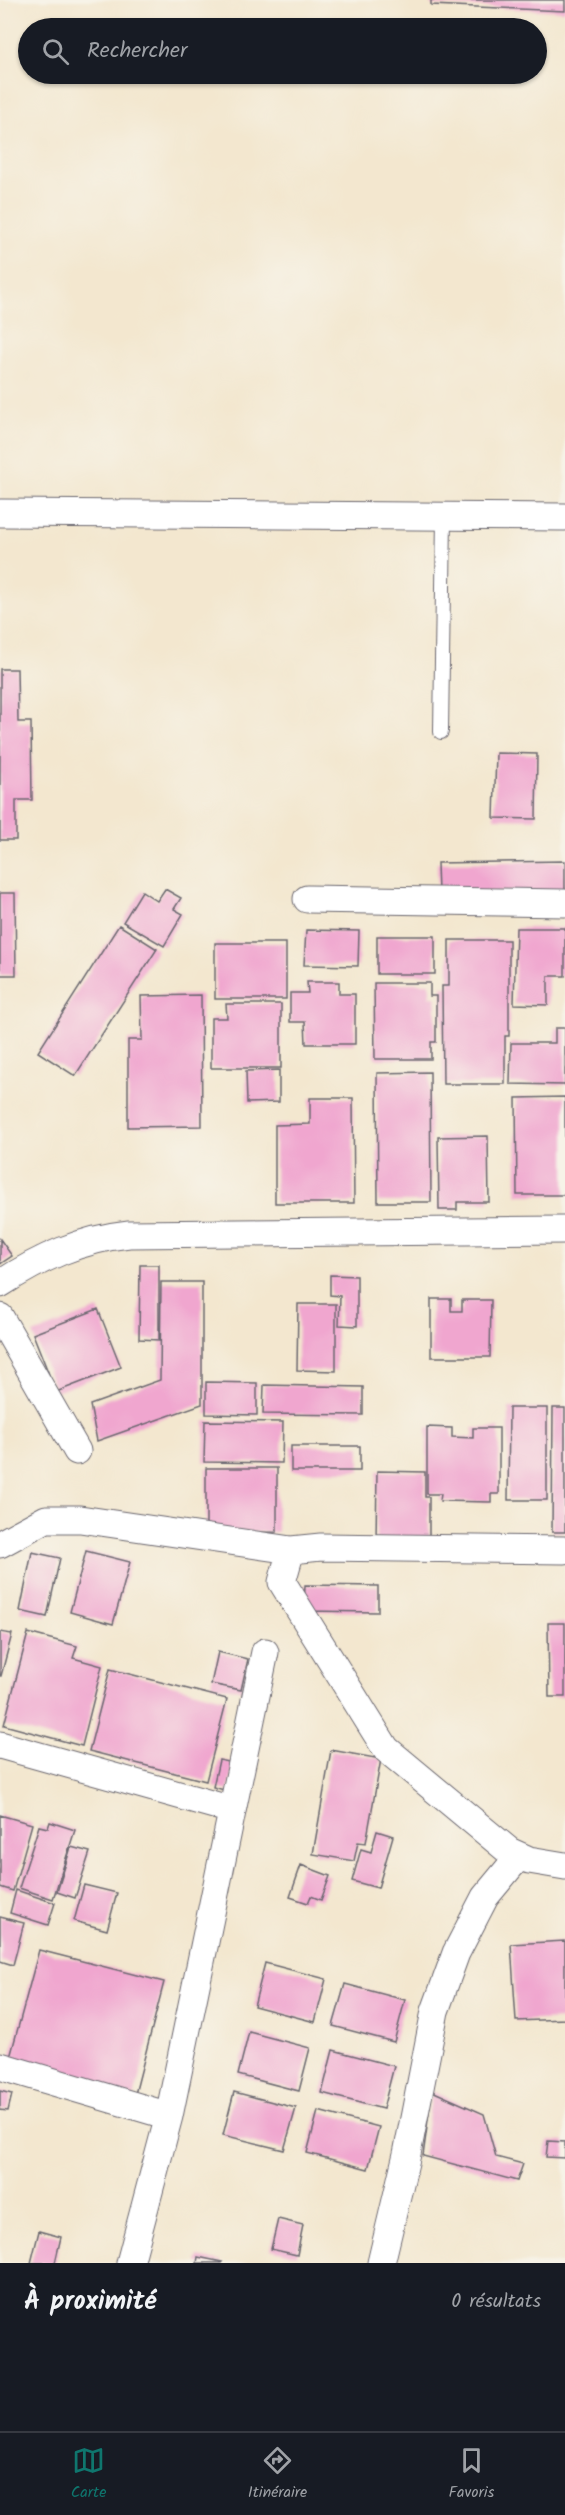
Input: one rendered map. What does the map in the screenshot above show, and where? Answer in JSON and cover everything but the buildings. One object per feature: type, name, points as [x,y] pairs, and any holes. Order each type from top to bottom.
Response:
[{"type":"street","points":[[0,513],[565,517]]},
{"type":"street","points":[[307,898],[565,903]]},
{"type":"street","points":[[0,1284],[25,1268],[72,1246],[101,1237],[129,1234],[565,1230]]},
{"type":"street","points":[[0,1317],[76,1451]]},
{"type":"street","points":[[0,1544],[46,1519],[80,1519],[291,1550],[321,1547],[565,1550]]},
{"type":"street","points":[[291,1550],[282,1582],[386,1749],[441,1797],[509,1851],[529,1860],[565,1866]]},
{"type":"street","points":[[130,2263],[169,2116],[266,1652]]},
{"type":"street","points":[[0,1745],[232,1810]]},
{"type":"street","points":[[381,2263],[407,2154],[435,2011],[456,1953],[485,1897],[519,1856]]},
{"type":"street","points":[[0,2066],[169,2116]]},
{"type":"lane","points":[[441,732],[444,516]]}]
